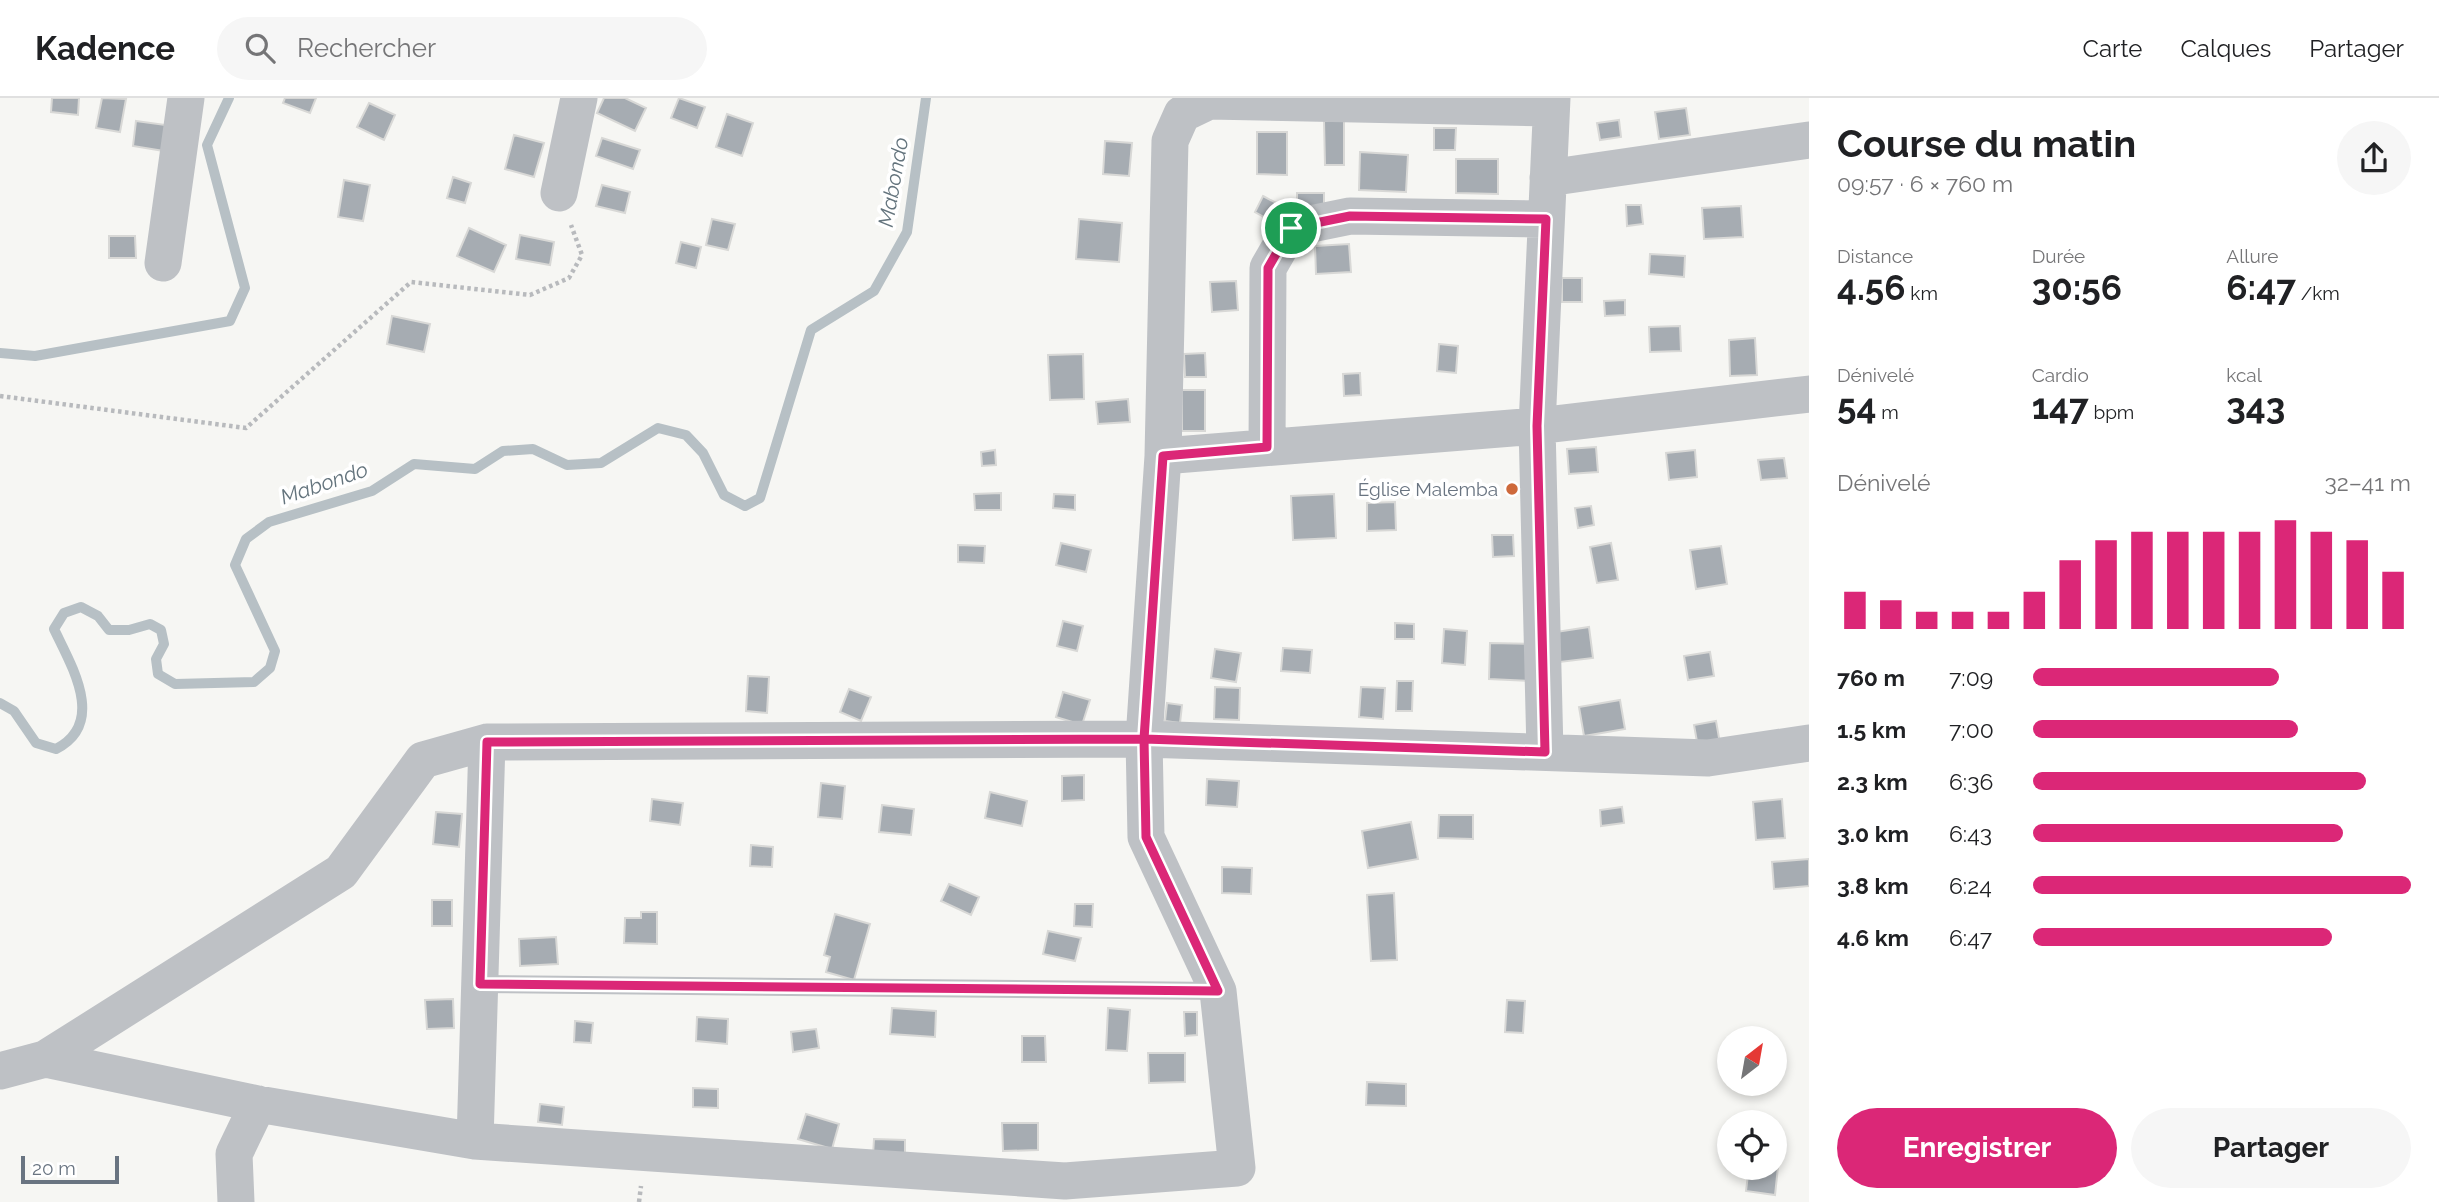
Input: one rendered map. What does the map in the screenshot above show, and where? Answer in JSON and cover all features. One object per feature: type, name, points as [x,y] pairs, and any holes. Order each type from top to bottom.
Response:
[{"type":"street","points":[[163,263],[186,98]]},
{"type":"street","points":[[559,193],[579,98]]},
{"type":"street","points":[[45,1059],[258,1104],[475,1141],[1065,1181],[1237,1168],[1218,991],[1146,837],[1144,739],[1163,456],[1170,141],[1182,114],[1209,101],[1552,103],[1537,426],[1545,752]]},
{"type":"street","points":[[1548,178],[1809,140]]},
{"type":"street","points":[[1267,447],[1268,268],[1291,228],[1350,216],[1546,219]]},
{"type":"street","points":[[1163,456],[1537,426],[1809,394]]},
{"type":"street","points":[[0,1071],[45,1059],[341,872],[422,760],[487,742],[1144,739],[1708,758],[1809,743]]},
{"type":"street","points":[[475,1141],[487,742]]},
{"type":"street","points":[[236,1202],[234,1154],[258,1104]]},
{"type":"lane","points":[[480,984],[1218,991]]},
{"type":"path","points":[[0,396],[246,428],[411,282],[530,295],[569,278],[582,255],[559,193]]},
{"type":"building","points":[[52,98],[79,98],[78,115],[51,112]]},
{"type":"building","points":[[102,98],[126,99],[120,132],[96,128]]},
{"type":"building","points":[[285,98],[316,98],[310,113],[283,103]]},
{"type":"building","points":[[604,98],[625,98],[646,108],[635,131],[597,113]]},
{"type":"building","points":[[679,98],[705,107],[697,128],[671,118]]},
{"type":"building","points":[[369,103],[395,115],[384,140],[357,127]]},
{"type":"building","points":[[1686,108],[1690,135],[1659,139],[1655,112]]},
{"type":"building","points":[[727,114],[753,123],[742,156],[716,147]]},
{"type":"building","points":[[1619,120],[1621,137],[1600,140],[1597,123]]},
{"type":"building","points":[[136,121],[173,126],[170,152],[133,146]]},
{"type":"building","points":[[1324,121],[1344,121],[1344,165],[1325,165]]},
{"type":"building","points":[[1434,128],[1456,128],[1455,150],[1434,150]]},
{"type":"building","points":[[1257,132],[1287,132],[1287,175],[1257,174]]},
{"type":"building","points":[[514,135],[544,143],[534,177],[505,169]]},
{"type":"building","points":[[602,138],[640,150],[633,169],[596,156]]},
{"type":"building","points":[[1105,141],[1132,143],[1129,176],[1103,174]]},
{"type":"building","points":[[1360,152],[1408,155],[1406,192],[1359,190]]},
{"type":"building","points":[[1456,159],[1498,159],[1498,194],[1456,193]]},
{"type":"building","points":[[453,177],[471,183],[465,203],[447,198]]},
{"type":"building","points":[[344,180],[370,185],[363,221],[338,217]]},
{"type":"building","points":[[602,185],[630,192],[625,213],[596,206]]},
{"type":"building","points":[[1297,193],[1324,193],[1324,210],[1297,210]]},
{"type":"building","points":[[1263,196],[1280,205],[1271,221],[1255,212]]},
{"type":"building","points":[[1626,205],[1641,205],[1643,224],[1627,226]]},
{"type":"building","points":[[1741,206],[1743,237],[1704,239],[1702,208]]},
{"type":"building","points":[[712,219],[735,224],[728,250],[706,245]]},
{"type":"building","points":[[1079,219],[1122,223],[1119,262],[1076,259]]},
{"type":"building","points":[[469,228],[506,245],[494,272],[457,256]]},
{"type":"building","points":[[520,235],[554,242],[550,265],[516,259]]},
{"type":"building","points":[[109,236],[135,236],[136,258],[109,258]]},
{"type":"building","points":[[681,242],[701,247],[696,268],[676,263]]},
{"type":"building","points":[[1349,244],[1351,272],[1316,274],[1315,246]]},
{"type":"building","points":[[1650,254],[1685,256],[1684,277],[1649,274]]},
{"type":"building","points":[[1562,278],[1582,278],[1582,302],[1562,302]]},
{"type":"building","points":[[1236,281],[1238,310],[1212,312],[1210,282]]},
{"type":"building","points":[[1625,300],[1625,315],[1605,316],[1604,301]]},
{"type":"building","points":[[392,316],[430,324],[424,352],[387,344]]},
{"type":"building","points":[[1680,326],[1681,351],[1650,352],[1649,327]]},
{"type":"building","points":[[1755,338],[1757,375],[1730,376],[1729,340]]},
{"type":"building","points":[[1439,344],[1458,346],[1456,373],[1437,371]]},
{"type":"building","points":[[1205,353],[1206,377],[1185,377],[1184,354]]},
{"type":"building","points":[[1083,354],[1084,399],[1050,400],[1048,355]]},
{"type":"building","points":[[1360,373],[1361,395],[1344,396],[1343,374]]},
{"type":"building","points":[[1182,390],[1205,390],[1205,431],[1182,431]]},
{"type":"building","points":[[1128,399],[1130,422],[1098,424],[1096,402]]},
{"type":"building","points":[[1596,447],[1598,472],[1569,474],[1567,449]]},
{"type":"building","points":[[995,450],[996,465],[982,466],[981,452]]},
{"type":"building","points":[[1695,450],[1697,477],[1669,480],[1666,453]]},
{"type":"building","points":[[1784,458],[1787,478],[1761,480],[1758,460]]},
{"type":"building","points":[[1001,493],[1001,510],[975,510],[974,494]]},
{"type":"building","points":[[1054,494],[1075,495],[1075,510],[1053,508]]},
{"type":"building","points":[[1334,494],[1336,538],[1293,540],[1291,496]]},
{"type":"building","points":[[1395,502],[1396,530],[1367,531],[1367,503]]},
{"type":"building","points":[[1591,506],[1594,525],[1578,528],[1575,508]]},
{"type":"building","points":[[1492,535],[1513,535],[1514,556],[1493,557]]},
{"type":"building","points":[[1061,543],[1091,550],[1086,572],[1056,565]]},
{"type":"building","points":[[1611,543],[1618,580],[1597,583],[1590,547]]},
{"type":"building","points":[[958,545],[985,546],[984,563],[958,562]]},
{"type":"building","points":[[1721,546],[1727,584],[1696,589],[1690,550]]},
{"type":"building","points":[[1063,621],[1083,626],[1077,651],[1057,646]]},
{"type":"building","points":[[1395,623],[1414,624],[1414,639],[1395,639]]},
{"type":"building","points":[[1589,627],[1593,658],[1560,662],[1556,632]]},
{"type":"building","points":[[1444,629],[1467,631],[1465,665],[1442,663]]},
{"type":"building","points":[[1490,643],[1533,644],[1532,681],[1489,679]]},
{"type":"building","points":[[1283,648],[1312,650],[1310,673],[1281,671]]},
{"type":"building","points":[[1215,649],[1241,653],[1236,682],[1211,678]]},
{"type":"building","points":[[1710,652],[1714,676],[1688,680],[1684,656]]},
{"type":"building","points":[[748,676],[769,677],[767,713],[746,711]]},
{"type":"building","points":[[1397,681],[1413,681],[1412,711],[1396,711]]},
{"type":"building","points":[[1215,687],[1240,688],[1239,720],[1214,719]]},
{"type":"building","points":[[1361,687],[1385,688],[1383,719],[1359,717]]},
{"type":"building","points":[[849,689],[871,697],[861,721],[840,712]]},
{"type":"building","points":[[1063,692],[1090,700],[1082,725],[1056,717]]},
{"type":"building","points":[[1620,700],[1625,729],[1584,736],[1579,707]]},
{"type":"building","points":[[1167,703],[1182,705],[1180,723],[1165,721]]},
{"type":"building","points":[[1716,721],[1721,749],[1699,753],[1694,725]]},
{"type":"building","points":[[1084,775],[1084,800],[1062,801],[1062,776]]},
{"type":"building","points":[[1207,779],[1239,781],[1237,807],[1206,805]]},
{"type":"building","points":[[821,783],[845,786],[842,819],[818,817]]},
{"type":"building","points":[[990,792],[1027,801],[1022,826],[985,818]]},
{"type":"building","points":[[652,799],[683,803],[680,825],[650,821]]},
{"type":"building","points":[[1782,799],[1785,838],[1756,840],[1753,802]]},
{"type":"building","points":[[882,805],[914,809],[911,835],[879,832]]},
{"type":"building","points":[[1622,807],[1624,823],[1601,826],[1600,810]]},
{"type":"building","points":[[436,812],[462,814],[459,847],[433,844]]},
{"type":"building","points":[[1439,815],[1473,815],[1473,839],[1438,838]]},
{"type":"building","points":[[1411,822],[1418,859],[1368,868],[1362,831]]},
{"type":"building","points":[[751,845],[773,847],[772,867],[750,866]]},
{"type":"building","points":[[1809,859],[1809,886],[1774,889],[1772,862]]},
{"type":"building","points":[[1222,867],[1252,868],[1251,894],[1222,893]]},
{"type":"building","points":[[949,884],[979,897],[971,915],[941,901]]},
{"type":"building","points":[[1394,893],[1397,960],[1371,961],[1367,895]]},
{"type":"building","points":[[432,900],[452,900],[452,926],[432,926]]},
{"type":"building","points":[[1075,904],[1093,904],[1092,927],[1074,926]]},
{"type":"building","points":[[641,912],[657,912],[657,944],[624,943],[625,918],[641,918]]},
{"type":"building","points":[[835,914],[870,924],[854,980],[826,972],[830,957],[824,955]]},
{"type":"building","points":[[1048,931],[1081,938],[1075,961],[1043,954]]},
{"type":"building","points":[[556,937],[558,964],[520,966],[519,939]]},
{"type":"building","points":[[453,999],[454,1028],[427,1029],[425,1000]]},
{"type":"building","points":[[1507,1000],[1525,1001],[1523,1033],[1505,1032]]},
{"type":"building","points":[[892,1008],[936,1011],[935,1037],[890,1034]]},
{"type":"building","points":[[1108,1008],[1130,1010],[1127,1051],[1106,1050]]},
{"type":"building","points":[[1184,1012],[1197,1012],[1197,1035],[1185,1036]]},
{"type":"building","points":[[697,1017],[728,1019],[727,1044],[696,1041]]},
{"type":"building","points":[[575,1021],[593,1023],[591,1043],[574,1042]]},
{"type":"building","points":[[816,1029],[819,1048],[793,1052],[791,1032]]},
{"type":"building","points":[[1022,1036],[1045,1036],[1046,1062],[1022,1062]]},
{"type":"building","points":[[1148,1053],[1185,1053],[1185,1082],[1149,1083]]},
{"type":"building","points":[[1367,1082],[1406,1084],[1406,1106],[1366,1105]]},
{"type":"building","points":[[693,1088],[718,1089],[718,1108],[693,1107]]},
{"type":"building","points":[[540,1104],[564,1107],[562,1125],[538,1122]]},
{"type":"building","points":[[806,1114],[839,1124],[832,1149],[798,1139]]},
{"type":"building","points":[[1002,1123],[1038,1123],[1038,1150],[1003,1151]]},
{"type":"building","points":[[874,1139],[905,1140],[905,1156],[873,1155]]},
{"type":"building","points":[[1747,1180],[1777,1180],[1775,1195],[1746,1191]]},
{"type":"waterway","points":[[0,353],[35,356],[230,321],[245,288],[207,145],[229,98]]},
{"type":"waterway","name":"Mabondo","points":[[0,703],[14,711],[36,743],[56,749],[71,738],[80,724],[80,693],[76,676],[54,629],[64,613],[81,607],[98,616],[109,630],[129,630],[150,624],[161,630],[164,644],[156,659],[158,674],[175,684],[254,682],[270,668],[275,651],[235,565],[246,539],[269,522],[372,491],[414,464],[475,469],[503,451],[533,449],[567,465],[601,463],[658,428],[686,435],[703,453],[724,495],[745,506],[760,498],[811,330],[874,291],[907,232],[926,98]]},
{"type":"place","name":"Église Malemba","points":[[1512,489]]},
{"type":"route","points":[[1291,228],[1268,268],[1267,447],[1163,456],[1144,739],[487,742],[480,984],[1218,991],[1146,837],[1144,739],[1545,752],[1537,426],[1546,219],[1350,216],[1291,228]]}]
